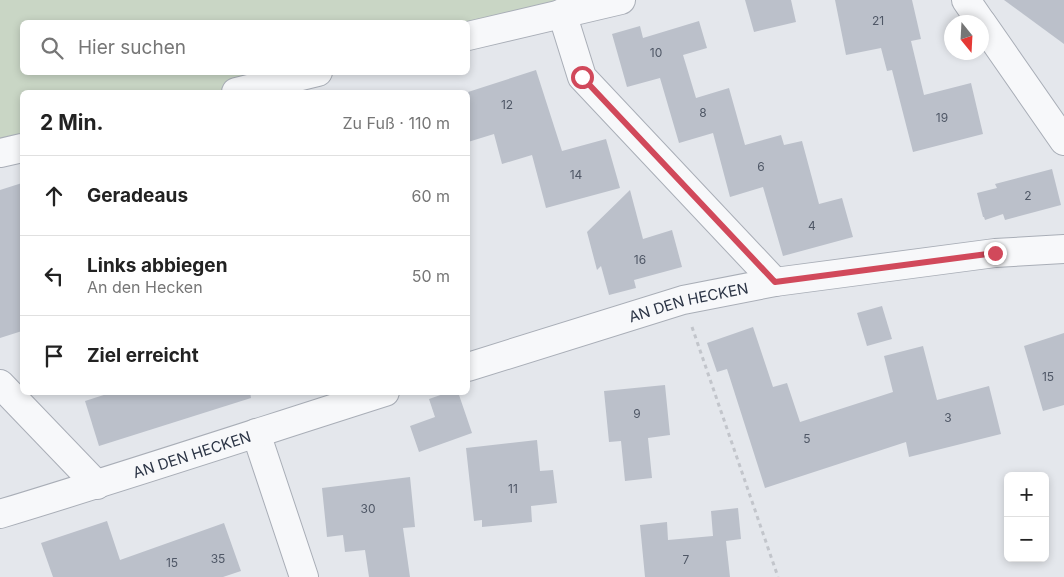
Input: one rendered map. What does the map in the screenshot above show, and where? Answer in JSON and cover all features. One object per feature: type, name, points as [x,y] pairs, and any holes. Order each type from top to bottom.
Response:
[{"type":"street","points":[[470,36],[622,0]]},
{"type":"street","points":[[966,0],[976,15]]},
{"type":"street","points":[[562,13],[582,77],[775,282]]},
{"type":"street","points":[[989,34],[1064,141]]},
{"type":"street","points":[[244,90],[306,75]]},
{"type":"street","points":[[0,153],[20,148]]},
{"type":"street","name":"AN DEN HECKEN","points":[[470,366],[683,300],[775,282],[995,253],[1064,249]]},
{"type":"street","points":[[0,384],[97,485]]},
{"type":"street","name":"AN DEN HECKEN","points":[[0,514],[97,485],[376,395]]},
{"type":"street","points":[[256,433],[304,577]]},
{"type":"path","points":[[683,300],[778,577]]},
{"type":"green space","points":[[0,0],[600,0],[470,22],[470,20],[20,20],[20,75],[287,75],[222,90],[20,90],[20,142],[0,147]]},
{"type":"building","points":[[745,0],[791,0],[796,22],[754,32]]},
{"type":"building","points":[[835,0],[912,0],[921,39],[911,41],[924,95],[971,83],[983,134],[913,152],[892,70],[887,71],[881,48],[846,55]]},
{"type":"building","points":[[1004,0],[1064,0],[1064,44]]},
{"type":"building","points":[[699,21],[707,48],[683,55],[696,98],[729,88],[745,145],[781,135],[784,145],[802,141],[819,204],[842,198],[853,237],[783,256],[763,187],[730,197],[713,133],[679,143],[660,78],[627,87],[612,34],[640,26],[643,38]]},
{"type":"building","points":[[536,70],[562,151],[606,139],[620,188],[546,208],[532,155],[502,164],[494,134],[470,141],[470,91]]},
{"type":"building","points":[[1052,169],[1061,205],[1005,220],[1003,214],[985,220],[977,193],[997,188],[995,184]]},
{"type":"building","points":[[20,184],[20,332],[0,338],[0,190]]},
{"type":"building","points":[[630,190],[643,239],[672,230],[682,267],[634,280],[636,288],[609,295],[601,266],[597,270],[587,232]]},
{"type":"building","points":[[882,306],[892,339],[867,346],[857,313]]},
{"type":"building","points":[[753,327],[773,387],[787,383],[800,422],[893,392],[884,356],[923,346],[937,400],[989,386],[1001,434],[909,457],[906,442],[765,488],[727,369],[717,372],[707,343]]},
{"type":"building","points":[[1064,333],[1064,405],[1043,411],[1024,346]]},
{"type":"building","points":[[665,385],[670,435],[648,438],[652,478],[625,481],[621,441],[609,442],[604,391]]},
{"type":"building","points":[[104,395],[250,395],[251,398],[99,446],[85,401]]},
{"type":"building","points":[[440,395],[459,395],[472,433],[419,452],[410,426],[435,417],[429,399]]},
{"type":"building","points":[[537,440],[540,471],[553,470],[557,503],[531,506],[532,522],[482,527],[482,520],[474,521],[466,448]]},
{"type":"building","points":[[410,477],[415,527],[403,528],[410,577],[369,577],[365,550],[345,552],[343,535],[327,537],[322,488]]},
{"type":"building","points":[[738,508],[741,539],[726,541],[730,577],[645,577],[640,525],[667,522],[668,540],[713,536],[711,511]]},
{"type":"building","points":[[107,521],[120,560],[224,523],[241,571],[223,577],[53,577],[41,543]]},
{"type":"route","points":[[582,77],[775,282],[995,253]]}]
